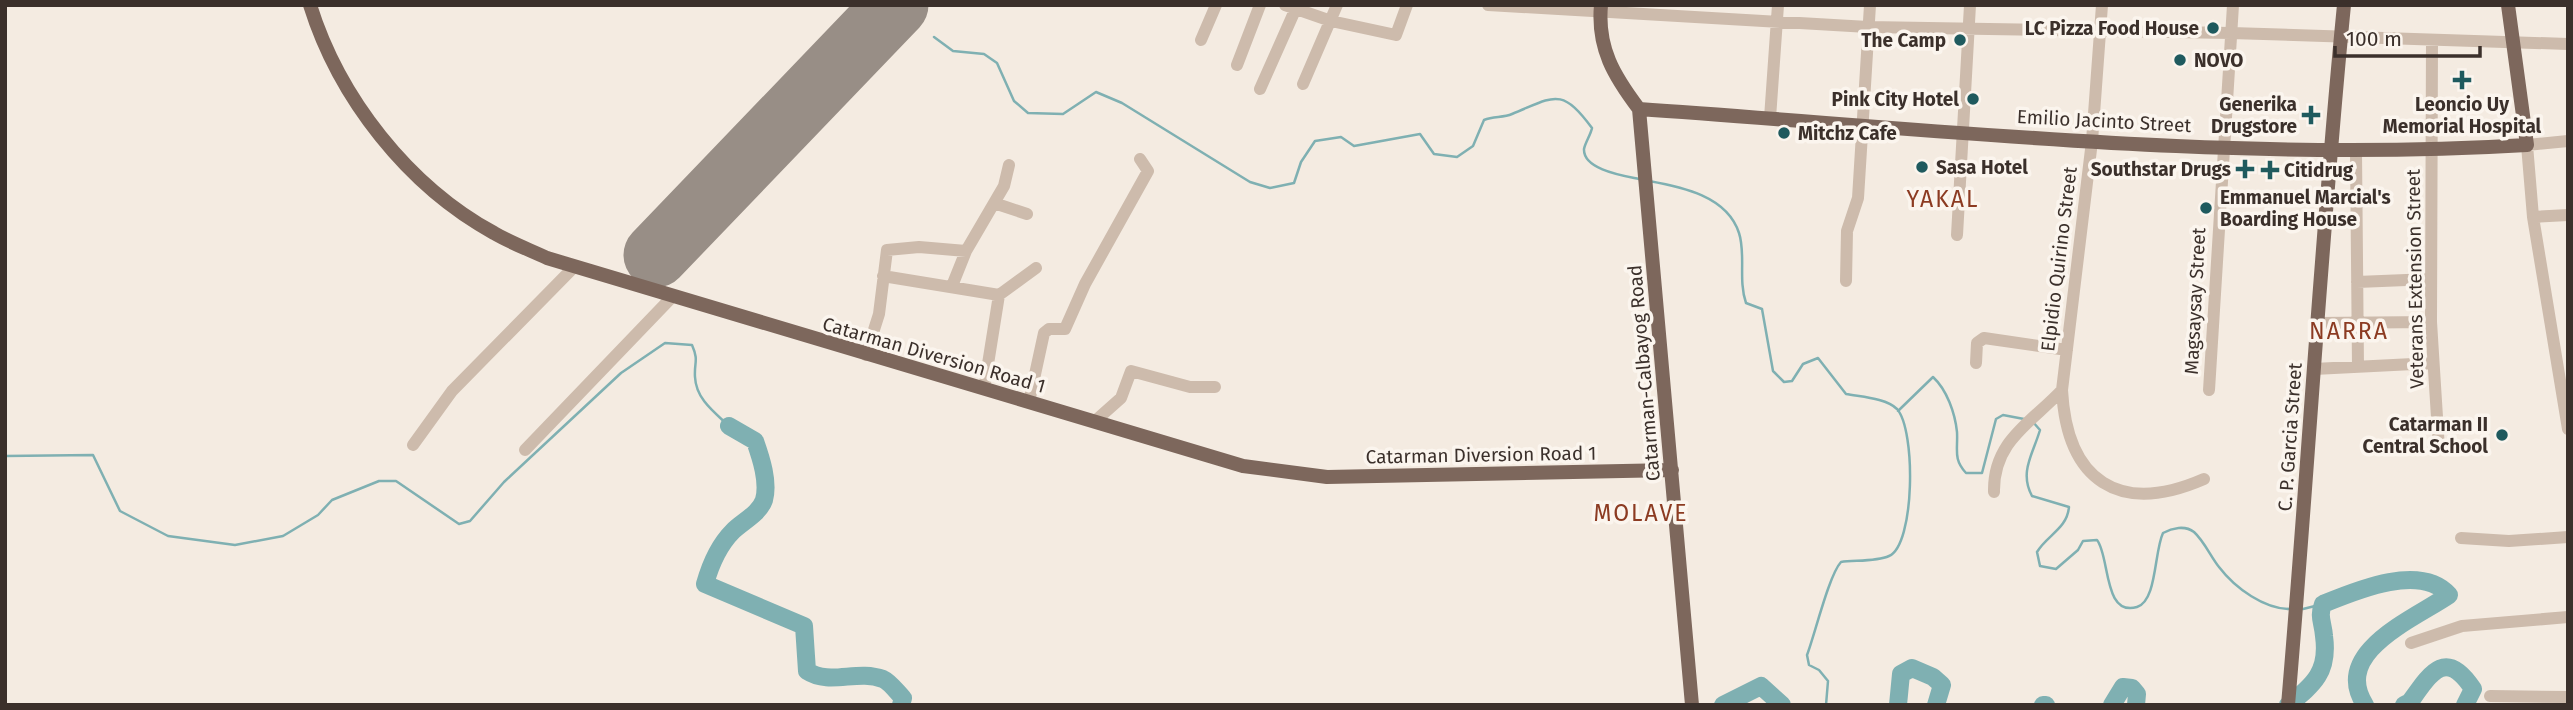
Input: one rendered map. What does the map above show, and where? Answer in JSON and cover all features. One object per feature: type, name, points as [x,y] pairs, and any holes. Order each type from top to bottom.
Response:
[{"type":"main road","name":"Catarman Diversion Road 1","points":[[310,5],[334,64],[356,102],[382,138],[411,170],[493,233],[547,258],[1242,466],[1327,477],[1672,470]]},
{"type":"main road","name":"C. P. Garcia Street","points":[[2288,705],[2308,488],[2317,323],[2344,5]]},
{"type":"main road","points":[[2508,5],[2526,145]]},
{"type":"main road","points":[[1600,9],[1606,59],[1639,109]]},
{"type":"main road","name":"Emilio Jacinto Street","points":[[1639,109],[2092,141],[2330,151],[2433,151],[2526,145]]},
{"type":"main road","name":"Catarman-Calbayog Road","points":[[1639,109],[1691,704]]},
{"type":"street","points":[[1201,40],[1216,5]]},
{"type":"street","points":[[1237,65],[1260,5]]},
{"type":"street","points":[[1303,83],[1337,5]]},
{"type":"street","points":[[1260,89],[1291,7],[1331,21],[1396,35],[1407,5]]},
{"type":"street","points":[[1488,5],[1600,9],[1776,23],[1868,27],[1969,26],[2568,44]]},
{"type":"street","points":[[1770,118],[1778,5]]},
{"type":"street","points":[[1846,281],[1847,231],[1857,198],[1870,5]]},
{"type":"street","points":[[1957,235],[1970,5]]},
{"type":"street","name":"Elpidio Quirino Street","points":[[2102,5],[2092,141],[2062,390],[2069,442],[2084,466],[2119,491],[2146,496],[2204,479]]},
{"type":"street","name":"Magsaysay Street","points":[[2209,390],[2222,146],[2233,5]]},
{"type":"street","name":"Veterans Extension Street","points":[[2432,40],[2431,321],[2439,449]]},
{"type":"street","name":"Emilio Jacinto Street","points":[[2526,145],[2568,141]]},
{"type":"street","points":[[2526,145],[2532,217],[2568,429]]},
{"type":"street","points":[[2356,152],[2358,367]]},
{"type":"street","points":[[1029,402],[1044,333],[1049,329],[1065,329],[1085,284],[1148,171],[1140,159]]},
{"type":"street","points":[[952,286],[967,251],[1004,186],[1009,165]]},
{"type":"street","points":[[994,203],[1027,214]]},
{"type":"street","points":[[2532,217],[2568,215]]},
{"type":"street","points":[[866,355],[879,314],[887,250],[919,247],[967,251]]},
{"type":"street","points":[[413,445],[452,391],[574,267]]},
{"type":"street","points":[[984,389],[999,295],[1036,268]]},
{"type":"street","points":[[883,276],[999,295]]},
{"type":"street","points":[[2357,282],[2431,279]]},
{"type":"street","points":[[525,450],[673,297]]},
{"type":"street","points":[[2317,323],[2431,321]]},
{"type":"street","points":[[1976,363],[1977,343],[1984,338],[2067,350]]},
{"type":"street","points":[[2314,369],[2433,363]]},
{"type":"street","points":[[1094,422],[1121,398],[1131,371],[1190,387],[1215,387]]},
{"type":"street","points":[[1994,492],[2001,456],[2009,438],[2043,411],[2062,390]]},
{"type":"street","points":[[2461,538],[2509,541],[2568,537]]},
{"type":"street","points":[[2411,643],[2462,626],[2568,617]]},
{"type":"street","points":[[2490,696],[2568,697]]},
{"type":"waterway","points":[[934,37],[953,51],[984,54],[997,63],[1014,101],[1028,113],[1063,114],[1096,92],[1122,103],[1250,182],[1270,188],[1294,183],[1301,162],[1315,141],[1341,137],[1354,146],[1420,134],[1434,154],[1457,157],[1473,146],[1484,120],[1509,115],[1556,99],[1572,106],[1592,128],[1584,149],[1590,162],[1606,171],[1639,179]]},
{"type":"waterway","points":[[1649,181],[1702,195],[1725,210],[1733,220],[1741,241],[1746,303],[1762,309],[1773,371],[1784,382],[1792,381],[1803,364],[1818,358],[1846,394],[1886,402],[1897,409],[1903,421],[1910,462],[1910,486],[1904,531],[1898,547],[1884,558],[1841,562],[1827,592],[1807,655],[1809,665],[1819,670],[1828,681],[1826,705]]},
{"type":"waterway","points":[[5,456],[93,455],[120,511],[168,536],[235,545],[283,536],[318,515],[332,500],[379,481],[396,481],[459,524],[470,521],[504,482],[621,373],[665,343],[692,345],[699,392],[729,426]]},
{"type":"waterway","points":[[1898,411],[1933,377],[1942,388],[1952,410],[1957,432],[1958,459],[1966,473],[1982,473],[1996,419],[2003,415],[2024,419]]},
{"type":"waterway","points":[[2033,422],[2040,430],[2027,471],[2028,487],[2032,496],[2069,507],[2065,521],[2037,552],[2040,566],[2056,569],[2078,550],[2083,541],[2097,540],[2109,583],[2118,603],[2126,608],[2137,607],[2143,603],[2152,586],[2163,533],[2187,528],[2198,536],[2219,567],[2242,590],[2271,606],[2292,609]]},
{"type":"waterway","points":[[729,426],[755,441],[764,470],[764,500],[723,543],[705,584],[804,626],[807,671],[825,677],[873,676],[883,679],[903,698],[901,705]]},
{"type":"waterway","points":[[2288,705],[2312,683],[2322,668],[2325,648],[2321,616],[2323,604],[2388,582],[2422,581],[2437,586],[2449,595],[2398,626],[2367,653],[2359,669],[2357,686],[2365,705]]},
{"type":"waterway","points":[[2303,609],[2323,604]]},
{"type":"waterway","points":[[2404,705],[2410,702],[2432,674],[2447,667],[2455,670],[2473,689],[2465,705]]},
{"type":"waterway","points":[[1898,705],[1901,674],[1912,668],[1933,677],[1942,685],[1936,705]]},
{"type":"waterway","points":[[1723,705],[1761,686],[1782,705]]},
{"type":"waterway","points":[[2112,705],[2123,687],[2132,688],[2137,694],[2136,705]]},
{"type":"runway","points":[[656,255],[896,5]]},
{"type":"place","name":"LC Pizza Food House","points":[[2213,28]]},
{"type":"place","name":"The Camp","points":[[1960,40]]},
{"type":"place","name":"NOVO","points":[[2180,60]]},
{"type":"place","name":"Leoncio Uy Memorial Hospital","points":[[2462,80]]},
{"type":"place","name":"Pink City Hotel","points":[[1973,99]]},
{"type":"place","name":"Generika Drugstore","points":[[2311,115]]},
{"type":"place","name":"Mitchz Cafe","points":[[1784,133]]},
{"type":"place","name":"Sasa Hotel","points":[[1922,167]]},
{"type":"place","name":"Southstar Drugs","points":[[2245,169]]},
{"type":"place","name":"Citidrug","points":[[2270,170]]},
{"type":"place","name":"Emmanuel Marcial's Boarding House","points":[[2206,208]]},
{"type":"place","name":"Catarman II Central School","points":[[2502,435]]},
{"type":"district","name":"YAKAL","points":[[1943,199]]},
{"type":"district","name":"NARRA","points":[[2349,331]]},
{"type":"district","name":"MOLAVE","points":[[1641,513]]}]
